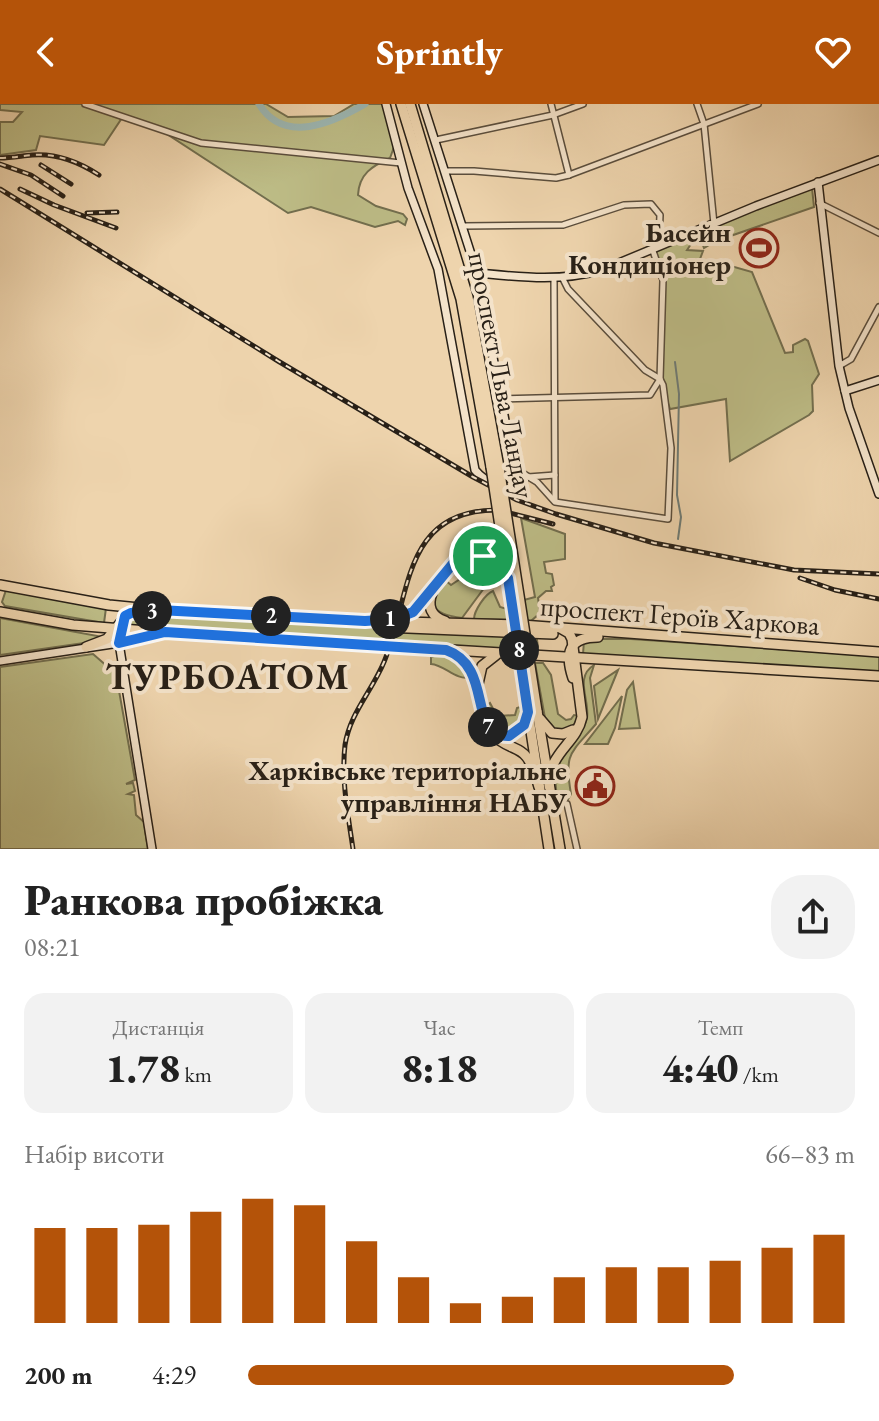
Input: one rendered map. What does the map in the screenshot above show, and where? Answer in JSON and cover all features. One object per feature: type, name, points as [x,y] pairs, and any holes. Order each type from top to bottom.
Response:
[{"type":"main road","name":"проспект Льва Ландау","points":[[401,104],[461,299],[533,716]]},
{"type":"main road","name":"проспект Льва Ландау","points":[[410,104],[468,297],[491,419],[544,787],[549,849]]},
{"type":"main road","points":[[474,556],[494,542],[500,526]]},
{"type":"main road","points":[[365,621],[405,616],[419,607],[456,560],[474,556],[493,558],[508,578]]},
{"type":"main road","name":"проспект Героїв Харкова","points":[[1,588],[159,610],[470,624],[535,633],[629,634],[879,652]]},
{"type":"main road","points":[[433,589],[429,604],[437,617],[470,624]]},
{"type":"main road","points":[[86,647],[105,641],[123,622],[159,610]]},
{"type":"main road","name":"проспект Героїв Харкова","points":[[0,612],[69,625],[123,622],[134,630],[502,653],[573,653],[608,659],[879,676]]},
{"type":"main road","points":[[365,621],[396,629],[535,633],[541,648],[534,654]]},
{"type":"main road","points":[[123,622],[128,622],[134,630]]},
{"type":"main road","points":[[119,643],[123,622]]},
{"type":"main road","points":[[544,787],[553,762],[581,722],[573,653],[564,631]]},
{"type":"main road","points":[[573,653],[587,638],[629,634]]},
{"type":"main road","points":[[446,650],[465,662],[478,684],[484,720],[492,735],[527,754],[544,787]]},
{"type":"main road","points":[[478,684],[485,662],[502,653]]},
{"type":"main road","points":[[579,690],[580,676],[586,666],[608,659]]},
{"type":"main road","points":[[484,720],[496,734],[509,736],[533,716],[554,734],[569,733],[581,722]]},
{"type":"main road","name":"проспект Льва Ландау","points":[[544,787],[560,849]]},
{"type":"street","points":[[85,104],[201,143],[401,163]]},
{"type":"street","points":[[386,104],[401,163],[438,269],[447,305],[475,470],[485,480],[497,482],[506,480],[514,468],[502,399],[477,273],[423,104]]},
{"type":"street","points":[[551,104],[569,175]]},
{"type":"street","points":[[436,140],[553,115],[583,104]]},
{"type":"street","points":[[697,104],[704,124],[714,224]]},
{"type":"street","points":[[446,171],[556,178],[758,104]]},
{"type":"street","points":[[477,273],[558,279],[602,270],[879,160]]},
{"type":"street","points":[[818,182],[839,366],[879,494]]},
{"type":"street","points":[[464,226],[563,225],[624,205],[642,203],[656,207],[660,215],[659,239],[653,251],[663,280],[660,379],[671,448],[668,519],[555,502],[537,482],[514,468]]},
{"type":"street","points":[[819,203],[879,233]]},
{"type":"street","points":[[558,279],[645,370],[660,379]]},
{"type":"street","points":[[555,502],[558,279]]},
{"type":"street","points":[[839,366],[851,359],[879,307]]},
{"type":"street","points":[[502,399],[650,395],[660,379]]},
{"type":"street","points":[[845,391],[879,380]]},
{"type":"street","points":[[528,477],[555,475]]},
{"type":"street","points":[[0,661],[119,643],[165,632]]},
{"type":"street","points":[[119,643],[152,849]]},
{"type":"street","points":[[567,804],[577,849]]},
{"type":"shaded area","points":[[0,104],[266,104],[288,117],[334,116],[354,104],[383,104],[394,147],[390,158],[364,176],[358,195],[376,206],[403,214],[407,219],[405,225],[398,221],[375,227],[311,207],[288,213],[156,127],[122,118],[104,145],[40,136],[36,150],[0,155],[0,122],[13,122],[22,112],[0,110]]},
{"type":"shaded area","points":[[812,188],[814,207],[704,248],[700,237],[706,234],[702,229]]},
{"type":"shaded area","points":[[688,235],[693,241],[687,250],[703,251],[697,267],[701,275],[731,266],[752,272],[785,353],[793,352],[793,345],[805,339],[819,374],[812,385],[813,411],[809,415],[730,461],[726,399],[670,409],[660,379],[663,280],[653,251]]},
{"type":"shaded area","points":[[521,518],[565,534],[565,559],[544,562],[546,573],[552,574],[554,585],[552,591],[546,591],[538,598],[540,613],[531,621],[527,621],[524,600],[535,597]]},
{"type":"shaded area","points":[[480,561],[489,561],[490,580],[462,618],[438,611],[434,602],[445,580],[451,585],[478,567]]},
{"type":"shaded area","points":[[6,590],[106,608],[104,623],[5,606],[2,602]]},
{"type":"shaded area","points":[[493,591],[500,607],[507,609],[508,620],[474,619],[480,603]]},
{"type":"shaded area","points":[[137,615],[530,636],[537,640],[538,647],[531,651],[135,627],[129,620]]},
{"type":"shaded area","points":[[0,618],[103,637],[98,641],[0,655]]},
{"type":"shaded area","points":[[594,639],[879,656],[879,673],[583,654],[584,641]]},
{"type":"shaded area","points":[[93,654],[116,674],[135,780],[126,784],[133,783],[135,791],[128,794],[134,795],[136,815],[144,822],[148,849],[0,849],[0,667]]},
{"type":"shaded area","points":[[441,654],[459,661],[470,677],[460,677],[431,664],[431,657]]},
{"type":"shaded area","points":[[535,663],[543,663],[551,675],[558,714],[566,720],[574,715],[579,716],[571,729],[555,730],[545,718]]},
{"type":"shaded area","points":[[594,665],[590,678],[596,724],[571,755],[568,770],[571,794],[566,803],[558,805],[556,766],[564,749],[579,733],[587,718],[584,682],[588,670]]},
{"type":"shaded area","points":[[618,670],[598,719],[594,686]]},
{"type":"shaded area","points":[[633,682],[640,728],[619,729],[627,690]]},
{"type":"shaded area","points":[[622,696],[608,744],[585,744]]},
{"type":"shaded area","points":[[490,703],[497,716],[515,715],[517,708],[523,706],[524,716],[514,732],[497,731],[489,721],[486,706]]},
{"type":"waterway","points":[[259,104],[269,117],[295,127],[324,123],[365,104]]},
{"type":"waterway","points":[[675,362],[679,394],[677,495],[681,517],[678,539]]},
{"type":"railway","points":[[0,158],[50,155],[76,162],[99,175]]},
{"type":"railway","points":[[0,164],[31,175],[63,196]]},
{"type":"railway","points":[[41,165],[71,184]]},
{"type":"railway","points":[[0,189],[278,361],[517,500],[654,543],[794,570],[879,574]]},
{"type":"railway","points":[[20,189],[116,228]]},
{"type":"railway","points":[[87,213],[117,212]]},
{"type":"railway","points":[[353,849],[344,784],[345,745],[356,712],[384,662],[415,562],[426,541],[443,525],[466,514],[497,510]]},
{"type":"railway","points":[[506,512],[553,524]]},
{"type":"railway","points":[[800,578],[835,590],[879,599]]},
{"type":"place","name":"Басейн Кондиціонер","points":[[759,248]]},
{"type":"place","name":"Харківське територіальне управління НАБУ","points":[[595,786]]},
{"type":"district","name":"ТУРБОАТОМ","points":[[228,676]]},
{"type":"route","points":[[483,556],[495,559],[508,578],[528,712],[524,725],[509,736],[498,735],[486,725],[478,684],[472,671],[460,657],[446,650],[165,632],[119,643],[125,616],[159,610],[365,621],[399,618],[413,612],[421,604],[456,560],[483,556]]}]
